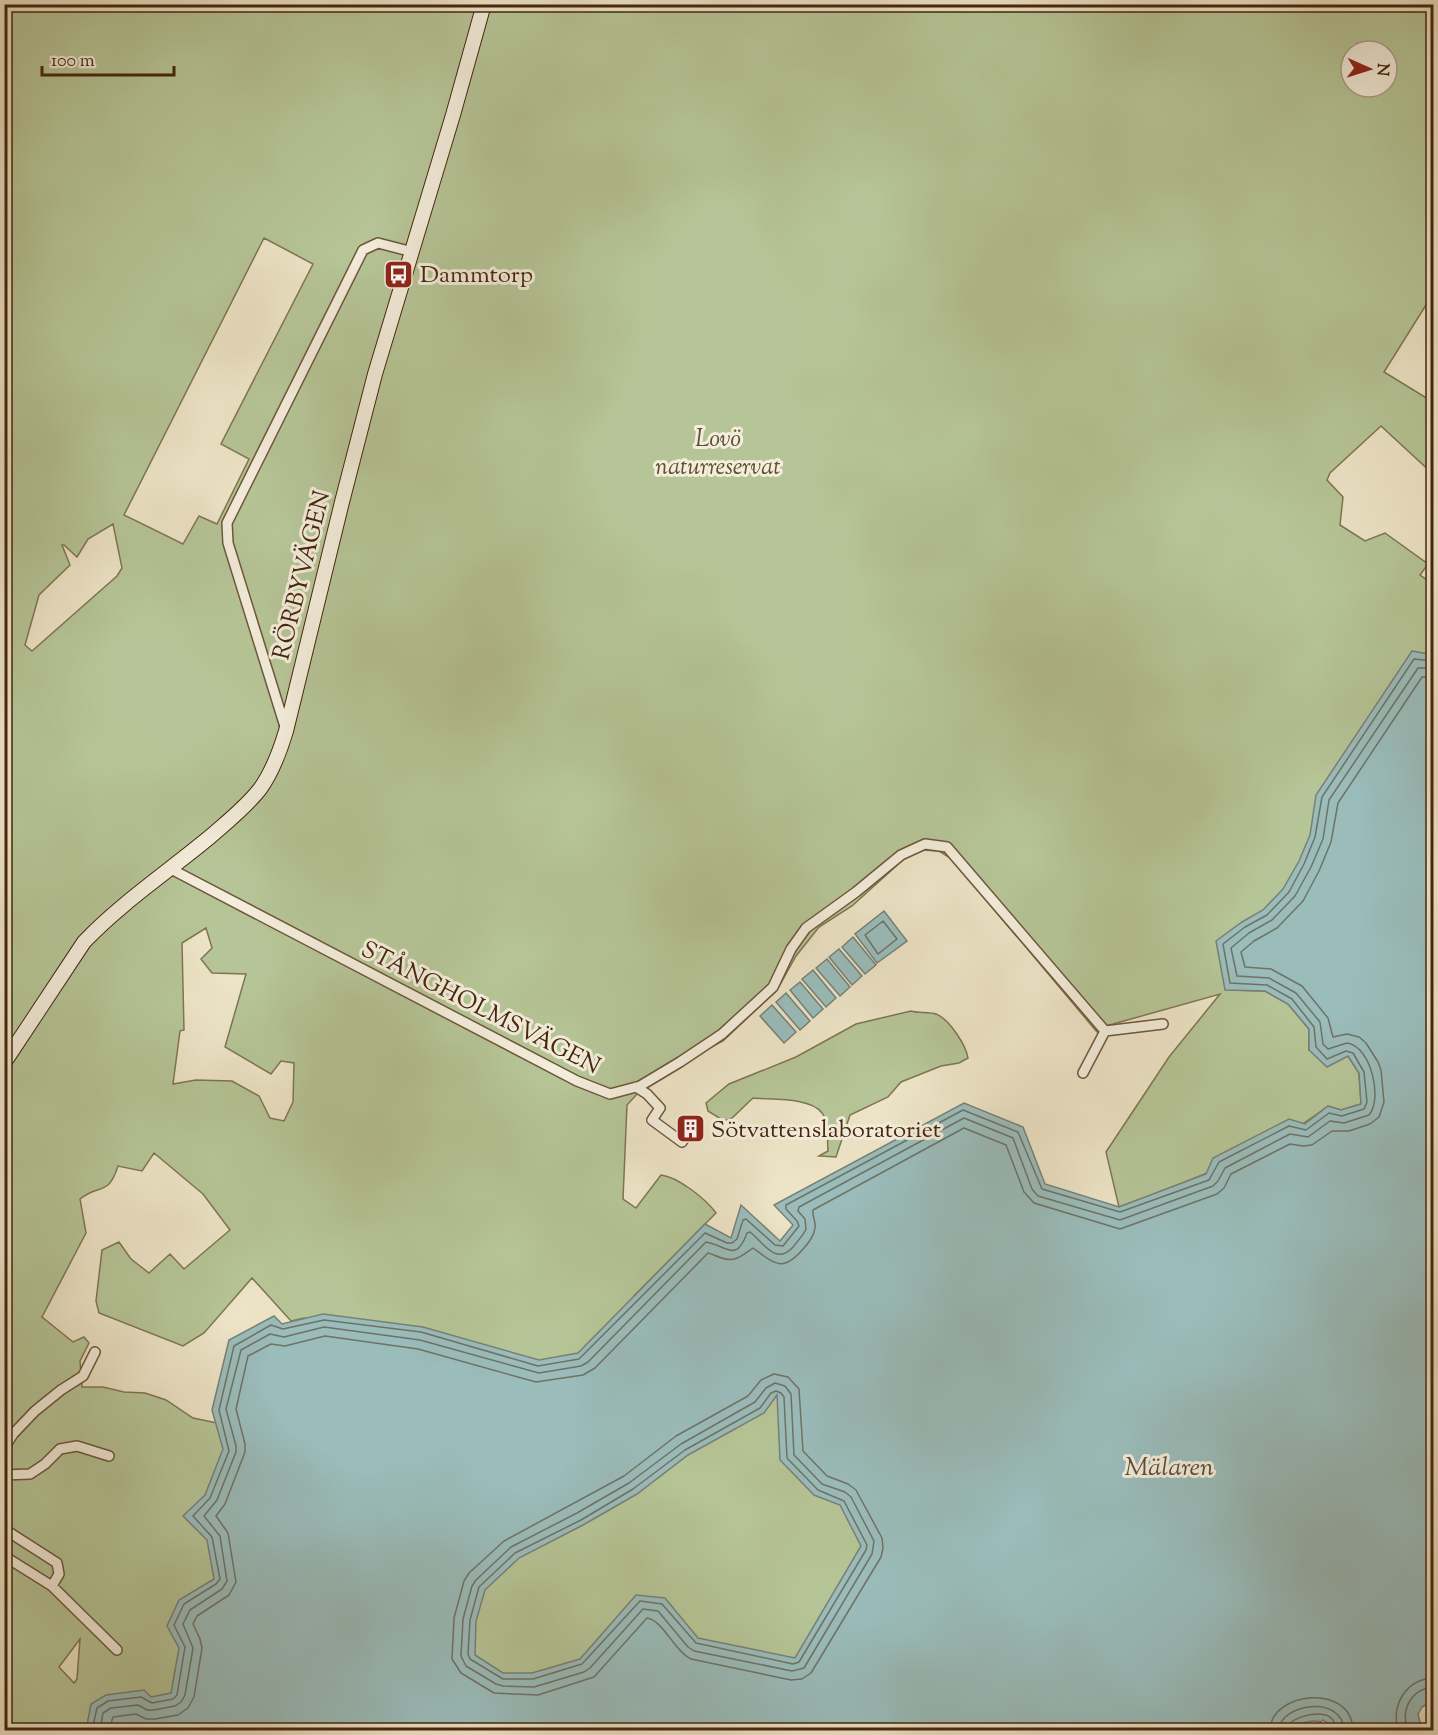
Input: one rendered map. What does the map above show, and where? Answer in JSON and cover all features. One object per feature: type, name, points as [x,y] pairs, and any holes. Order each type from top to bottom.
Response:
[{"type":"street","name":"RÖRBYVÄGEN","points":[[4,1063],[84,942],[98,927],[240,811],[261,788],[276,763],[375,374],[413,252],[484,4]]},
{"type":"street","points":[[286,731],[228,543],[227,523],[363,250],[378,243],[413,252]]},
{"type":"street","name":"STÅNGHOLMSVÄGEN","points":[[171,869],[577,1081],[610,1094],[636,1087],[680,1062],[722,1034],[773,987],[791,949],[806,928],[856,892],[901,855],[925,844],[947,847],[1105,1031]]},
{"type":"street","points":[[1083,1073],[1105,1031],[1163,1024]]},
{"type":"street","points":[[636,1087],[660,1108],[652,1120],[682,1142],[684,1139]]},
{"type":"street","points":[[4,1448],[13,1434],[35,1411],[83,1376],[95,1352]]},
{"type":"street","points":[[4,1475],[30,1474],[45,1464],[60,1449],[77,1446],[109,1456]]},
{"type":"street","points":[[4,1529],[57,1563],[59,1574],[52,1586]]},
{"type":"street","points":[[4,1556],[52,1586],[117,1650]]},
{"type":"green space","name":"Lovö naturreservat","points":[[4,5],[1433,5],[1433,299],[1431,297],[1384,372],[1433,402],[1433,474],[1381,426],[1330,473],[1327,480],[1343,497],[1340,525],[1365,541],[1385,533],[1428,564],[1420,575],[1433,584],[1433,1268],[1048,1730],[117,1730],[89,1717],[86,1730],[5,1730],[5,1651],[11,1635],[4,1632]],"holes":[[[264,238],[313,264],[221,444],[249,459],[217,524],[199,516],[183,544],[124,515]],[[113,524],[122,568],[117,576],[32,651],[25,645],[39,595],[70,565],[62,545],[77,557],[88,539]],[[921,850],[939,851],[952,859],[1097,1032],[1106,1026],[1220,994],[1169,1057],[1106,1152],[1119,1207],[1228,1164],[1280,1138],[1328,1106],[1341,1110],[1361,1104],[1359,1073],[1348,1056],[1309,1050],[1309,1029],[1288,1004],[1265,991],[1230,990],[1302,977],[1391,1107],[1105,1221],[635,1295],[716,1213],[691,1189],[661,1175],[636,1208],[623,1199],[627,1105],[637,1094],[667,1071],[723,1041],[777,990],[796,956],[819,927],[852,906],[904,859]],[[206,928],[212,948],[201,959],[212,973],[246,974],[225,1047],[271,1074],[281,1061],[294,1063],[293,1102],[284,1121],[270,1118],[259,1096],[232,1081],[196,1080],[173,1084],[180,1031],[184,1030],[182,943]],[[154,1153],[203,1194],[230,1230],[184,1269],[170,1254],[149,1273],[131,1259],[119,1242],[102,1250],[96,1301],[99,1313],[183,1346],[204,1333],[252,1278],[291,1321],[304,1318],[241,1428],[193,1418],[166,1400],[145,1393],[124,1392],[103,1387],[82,1387],[80,1361],[89,1343],[84,1337],[73,1342],[42,1317],[86,1233],[80,1199],[107,1186],[118,1166],[142,1171]],[[80,1639],[77,1679],[74,1683],[59,1667]]]},
{"type":"green space","points":[[911,1011],[933,1013],[946,1021],[964,1046],[968,1058],[901,1082],[888,1097],[850,1115],[836,1157],[819,1156],[828,1151],[826,1121],[822,1113],[809,1104],[790,1100],[753,1098],[732,1118],[724,1121],[708,1111],[706,1103],[729,1084],[796,1057],[856,1024]]},
{"type":"water","name":"Mälaren","points":[[1412,651],[1434,655],[1434,1700],[1422,1707],[1418,1714],[1422,1730],[1368,1730],[1363,1728],[1332,1730],[1323,1720],[1304,1723],[1290,1730],[86,1730],[91,1704],[106,1695],[144,1690],[151,1697],[171,1693],[179,1648],[167,1626],[179,1600],[214,1579],[207,1540],[183,1516],[205,1495],[223,1449],[212,1410],[229,1340],[274,1316],[282,1324],[323,1314],[423,1327],[539,1360],[578,1353],[705,1224],[731,1238],[741,1205],[780,1241],[793,1225],[774,1205],[964,1103],[1023,1127],[1045,1184],[1119,1207],[1206,1174],[1213,1158],[1289,1119],[1305,1124],[1328,1106],[1341,1110],[1361,1104],[1359,1073],[1348,1056],[1327,1067],[1309,1050],[1309,1029],[1288,1004],[1265,991],[1225,990],[1216,941],[1263,910],[1283,889],[1310,835],[1316,795]],"holes":[[[777,1395],[780,1460],[814,1495],[840,1505],[861,1546],[795,1658],[698,1638],[665,1598],[636,1595],[580,1659],[532,1673],[503,1673],[475,1655],[476,1621],[485,1590],[519,1558],[637,1494],[688,1455],[764,1413]]]},
{"type":"water","points":[[884,911],[907,941],[877,963],[855,934]]},
{"type":"water","points":[[853,937],[876,965],[865,974],[842,947]]},
{"type":"water","points":[[839,949],[862,976],[852,985],[829,957]]},
{"type":"water","points":[[827,959],[850,987],[840,996],[816,968]]},
{"type":"water","points":[[813,970],[836,998],[826,1007],[802,979]]},
{"type":"water","points":[[800,982],[823,1009],[813,1018],[790,990]]},
{"type":"water","points":[[786,993],[810,1021],[800,1030],[776,1002]]},
{"type":"water","points":[[772,1005],[796,1032],[784,1043],[760,1016]]},
{"type":"place","name":"Dammtorp","points":[[399,274]]},
{"type":"place","name":"Sötvattenslaboratoriet","points":[[690,1129]]}]
